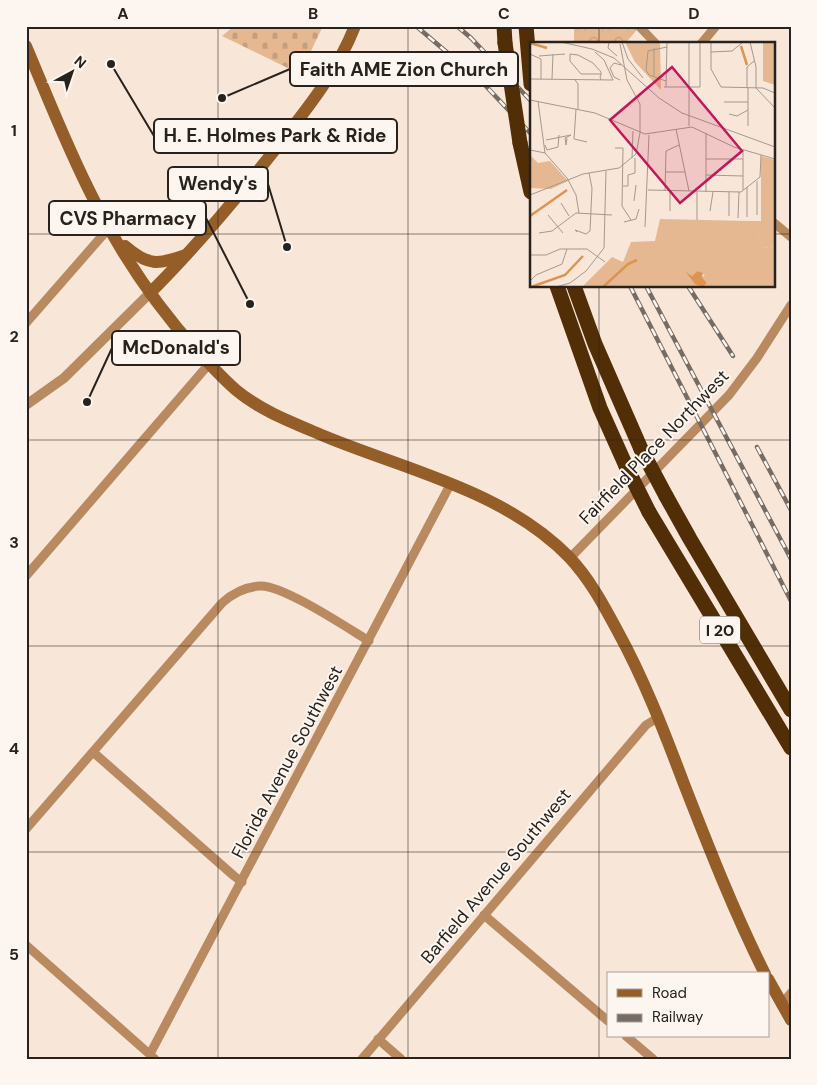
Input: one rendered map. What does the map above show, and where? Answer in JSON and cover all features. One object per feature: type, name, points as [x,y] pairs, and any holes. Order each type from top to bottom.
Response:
[{"type":"highway","points":[[504,26],[520,142],[530,187]]},
{"type":"highway","points":[[526,26],[530,76]]},
{"type":"highway","name":"I 20","points":[[557,288],[600,408],[649,512],[791,748]]},
{"type":"highway","name":"I 20","points":[[575,288],[601,359],[641,449],[690,539],[791,710]]},
{"type":"main road","points":[[150,293],[189,254],[314,101],[334,71],[355,26]]},
{"type":"main road","points":[[26,46],[78,167],[111,232],[150,293],[177,328],[209,364],[237,391],[268,410],[325,436],[496,504],[547,536],[570,558],[604,605],[635,664],[659,717],[729,897],[764,972]]},
{"type":"main road","points":[[111,232],[137,256],[153,262],[167,262],[189,254]]},
{"type":"main road","points":[[770,983],[791,1020]]},
{"type":"street","points":[[639,26],[654,42]]},
{"type":"street","points":[[704,42],[716,26]]},
{"type":"street","points":[[774,223],[791,236]]},
{"type":"street","points":[[26,323],[111,232]]},
{"type":"street","points":[[26,405],[64,378],[150,293]]},
{"type":"street","name":"Fairfield Place Northwest","points":[[570,558],[729,395],[757,358],[791,305]]},
{"type":"street","points":[[26,576],[209,364]]},
{"type":"street","name":"Florida Avenue Southwest","points":[[153,1057],[242,882],[450,485]]},
{"type":"street","points":[[26,829],[231,595],[242,589],[261,586],[280,590],[369,640]]},
{"type":"street","name":"Barfield Avenue Southwest","points":[[362,1059],[646,725],[659,717]]},
{"type":"street","points":[[93,752],[242,882]]},
{"type":"street","points":[[484,915],[607,1020]]},
{"type":"street","points":[[26,945],[153,1057]]},
{"type":"street","points":[[781,1004],[791,993]]},
{"type":"street","points":[[628,1038],[653,1059]]},
{"type":"street","points":[[378,1039],[401,1059]]},
{"type":"green space","points":[[234,26],[323,26],[300,74],[222,36]]},
{"type":"green space","points":[[574,26],[640,26],[627,42],[574,42]]},
{"type":"railway","points":[[416,26],[483,83],[530,133]]},
{"type":"railway","points":[[457,26],[471,38],[530,100]]},
{"type":"railway","points":[[631,288],[791,601]]},
{"type":"railway","points":[[647,288],[791,559]]},
{"type":"railway","points":[[689,288],[733,356]]},
{"type":"railway","points":[[757,447],[791,510]]},
{"type":"place","name":"H. E. Holmes Park & Ride","points":[[111,64]]},
{"type":"place","name":"Faith AME Zion Church","points":[[222,98]]},
{"type":"place","name":"Wendy's","points":[[287,247]]},
{"type":"place","name":"CVS Pharmacy","points":[[250,304]]},
{"type":"place","name":"McDonald's","points":[[87,402]]}]
